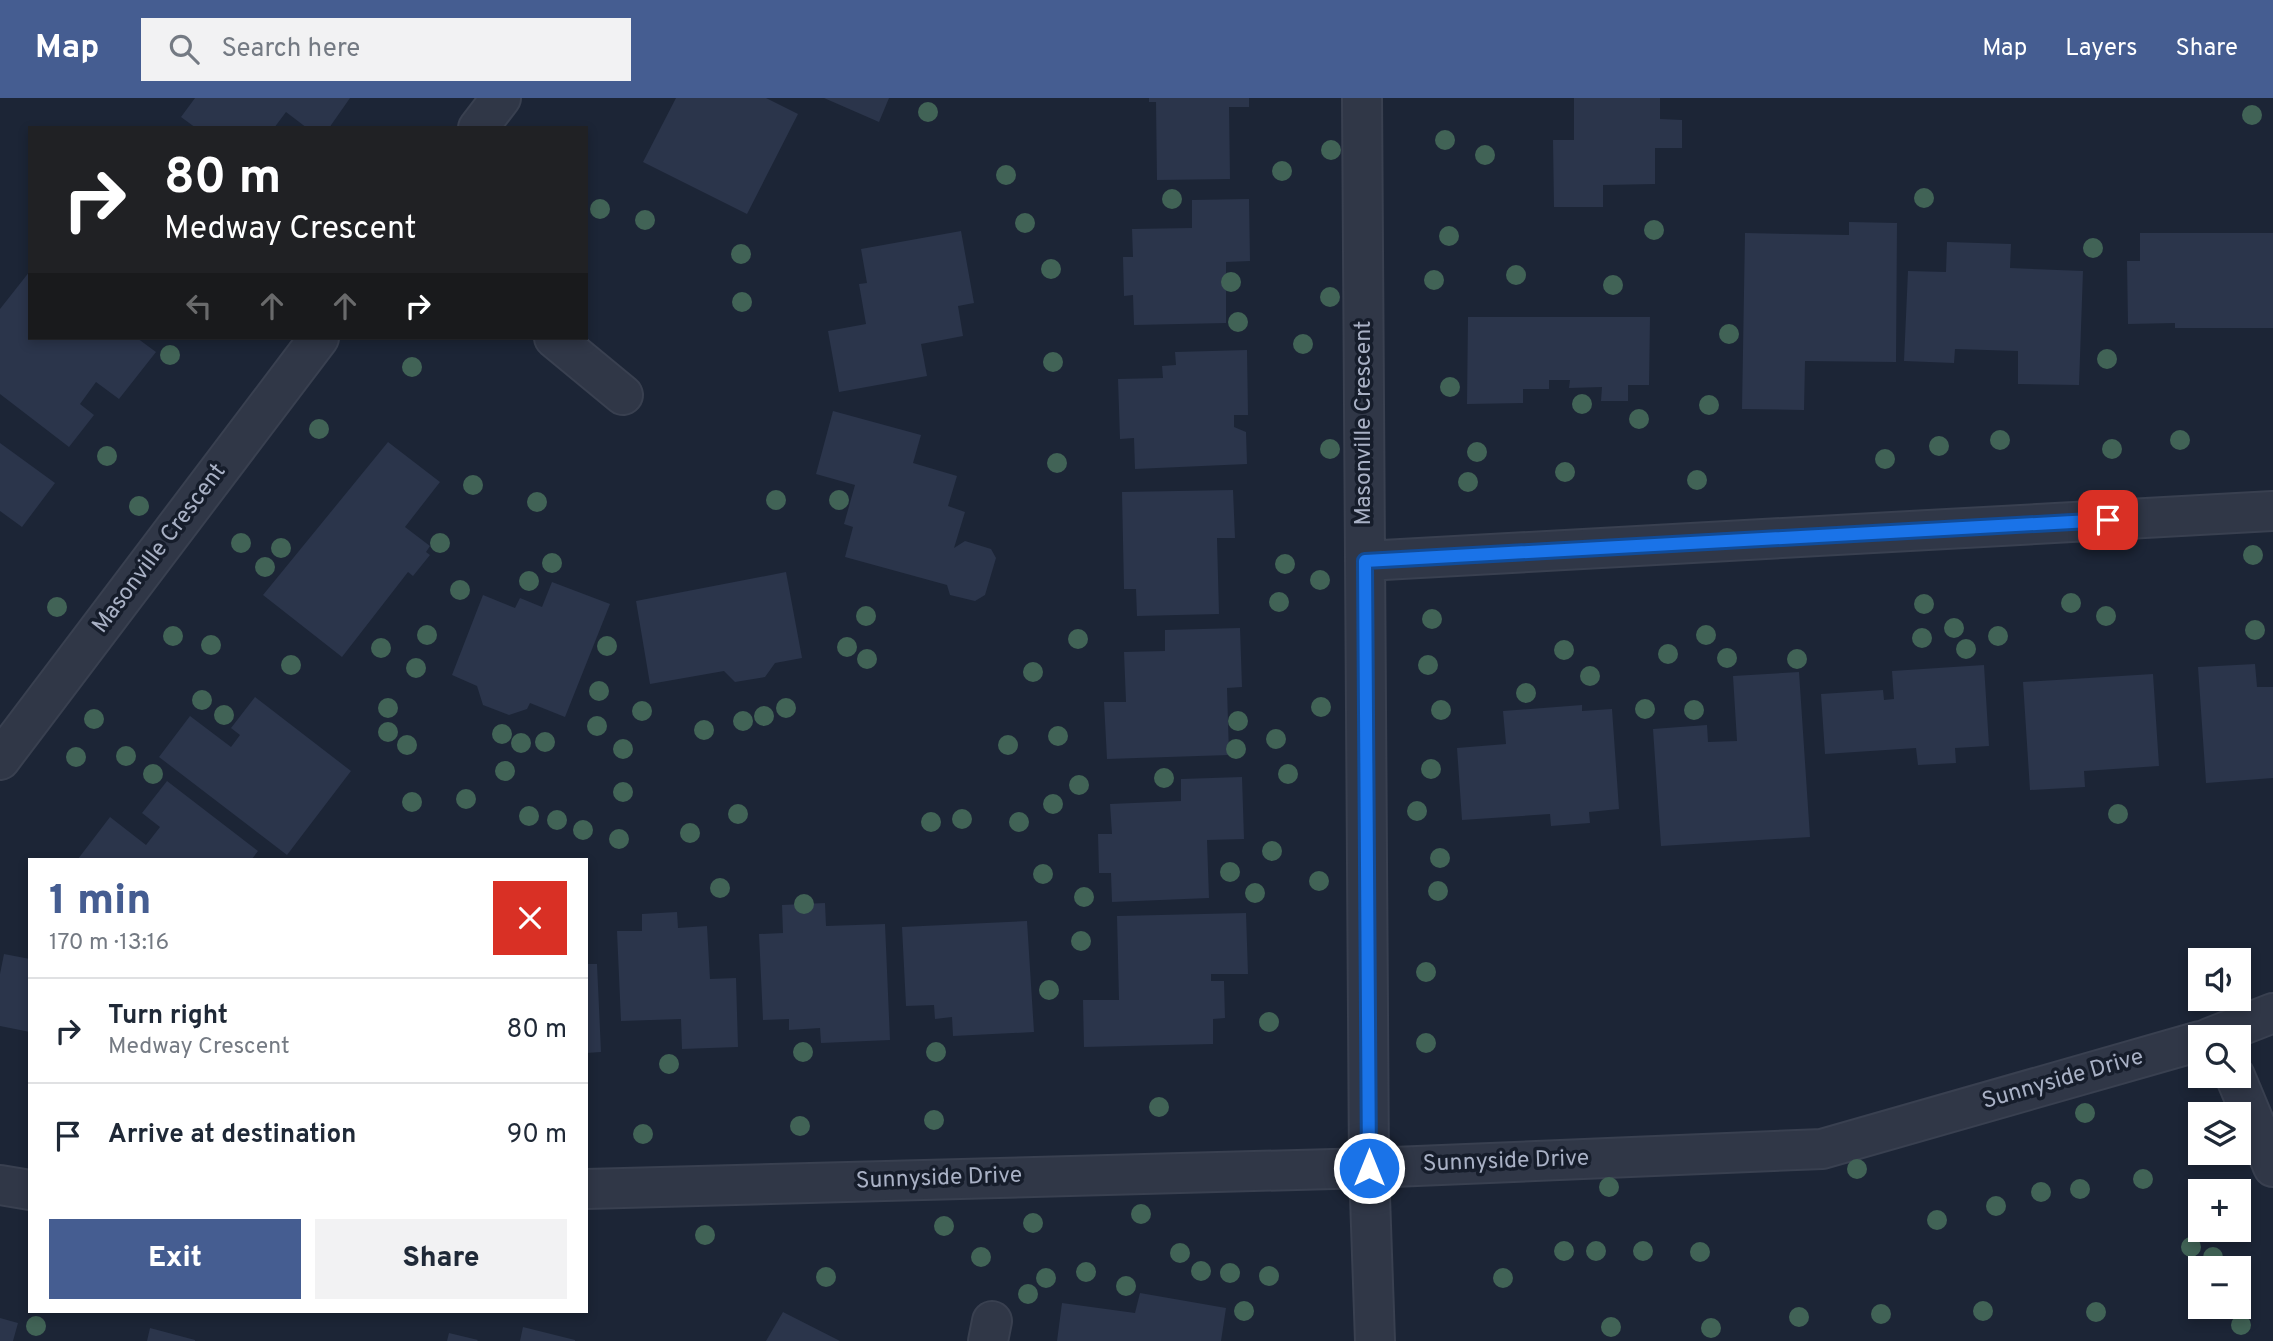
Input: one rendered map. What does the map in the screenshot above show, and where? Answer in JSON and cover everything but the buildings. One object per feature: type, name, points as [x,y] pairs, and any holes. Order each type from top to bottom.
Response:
[{"type":"street","points":[[479,126],[500,98]]},
{"type":"street","name":"Masonville Crescent","points":[[1362,98],[1369,1168],[1375,1341]]},
{"type":"street","name":"Masonville Crescent","points":[[0,760],[317,340]]},
{"type":"street","points":[[556,340],[623,395]]},
{"type":"street","points":[[1365,561],[2273,511]]},
{"type":"street","name":"Sunnyside Drive","points":[[2244,1025],[2273,1013]]},
{"type":"street","name":"Sunnyside Drive","points":[[588,1189],[1369,1168],[1822,1149],[2188,1045]]},
{"type":"street","points":[[2240,1088],[2273,1167]]},
{"type":"street","points":[[0,1185],[28,1190]]},
{"type":"route","points":[[1369,1168],[1365,561],[2108,520]]}]
